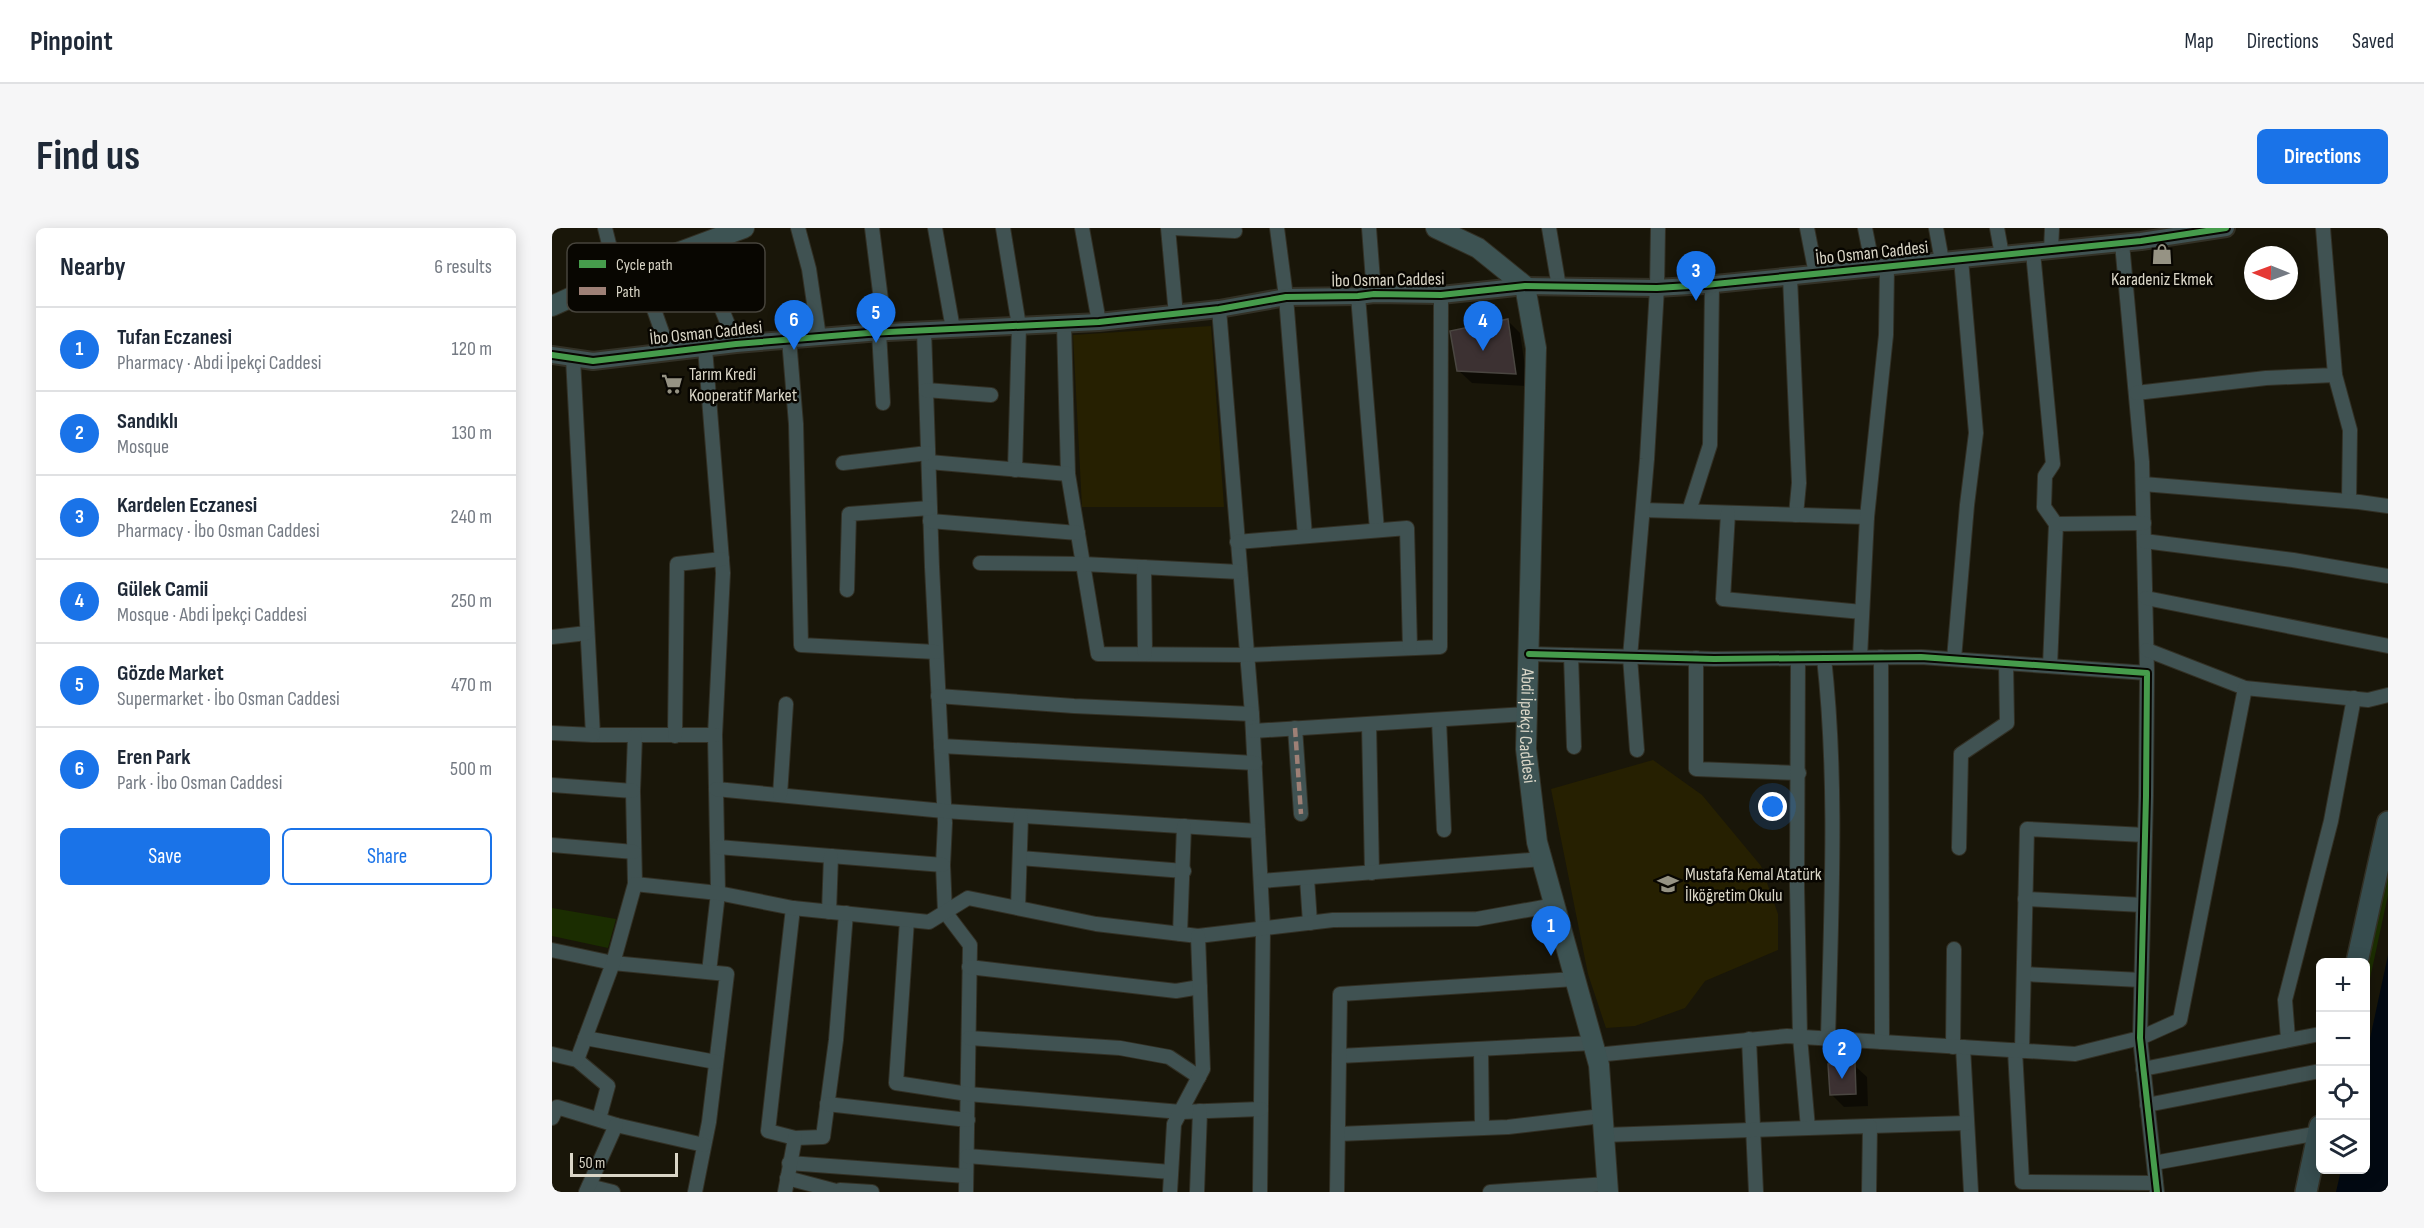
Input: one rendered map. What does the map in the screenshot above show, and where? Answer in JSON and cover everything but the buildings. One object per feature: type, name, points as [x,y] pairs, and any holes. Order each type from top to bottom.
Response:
[{"type":"main road","points":[[1436,228],[1478,248],[1525,286]]},
{"type":"main road","points":[[702,243],[727,231]]},
{"type":"main road","name":"Abdi İpekçi Caddesi","points":[[1525,286],[1536,348],[1526,748],[1537,842],[1594,1049],[1608,1188]]},
{"type":"main road","points":[[552,306],[567,299]]},
{"type":"main road","points":[[2358,958],[2388,822]]},
{"type":"main road","points":[[2306,1192],[2316,1147]]},
{"type":"street","points":[[605,228],[609,243]]},
{"type":"street","points":[[798,228],[809,269],[819,337]]},
{"type":"street","points":[[872,228],[882,332],[883,403]]},
{"type":"street","points":[[935,228],[954,329]]},
{"type":"street","points":[[1003,228],[1019,326],[1015,470]]},
{"type":"street","points":[[1082,228],[1099,322]]},
{"type":"street","points":[[1176,315],[1170,228],[1235,231]]},
{"type":"street","points":[[1277,228],[1286,297],[1305,536]]},
{"type":"street","points":[[1369,228],[1366,295],[1377,530]]},
{"type":"street","points":[[1549,228],[1559,287]]},
{"type":"street","points":[[1637,750],[1630,657],[1643,510],[1657,288],[1658,228]]},
{"type":"street","points":[[1807,228],[1816,274]]},
{"type":"street","points":[[1860,657],[1867,517],[1886,335],[1880,267],[1864,228]]},
{"type":"street","points":[[1936,228],[1942,261]]},
{"type":"street","points":[[1997,228],[2001,255]]},
{"type":"street","points":[[2052,228],[2052,250]]},
{"type":"street","name":"İbo Osman Caddesi","points":[[552,355],[592,361],[789,339],[882,332],[1099,322],[1176,315],[1286,297],[1441,295],[1525,286],[1657,288],[1712,284],[2122,243],[2171,232],[2226,228]]},
{"type":"street","points":[[2324,228],[2335,375],[2350,430],[2349,501]]},
{"type":"street","points":[[2122,243],[2143,484],[2147,673],[2145,835],[2140,1038],[2157,1188],[2022,1182],[2019,1051],[2024,974],[2027,829],[2145,835]]},
{"type":"street","points":[[2033,252],[2053,464],[2045,476],[2044,507],[2056,524],[2050,666]]},
{"type":"street","points":[[1954,659],[1967,505],[1976,433],[1961,259]]},
{"type":"street","points":[[1790,277],[1798,483],[1796,515]]},
{"type":"street","points":[[1689,511],[1710,445],[1712,284]]},
{"type":"street","points":[[1064,324],[1068,474],[1098,654],[1247,656],[1440,647],[1441,295]]},
{"type":"street","points":[[1220,309],[1252,714],[1261,881],[1263,928],[1260,1192]]},
{"type":"street","points":[[655,312],[669,352]]},
{"type":"street","points":[[723,312],[736,344]]},
{"type":"street","points":[[924,330],[944,811],[945,912],[970,945],[966,1192]]},
{"type":"street","points":[[789,339],[796,424],[801,645],[936,652]]},
{"type":"street","points":[[705,348],[723,573],[715,735],[718,893],[709,972]]},
{"type":"street","points":[[573,358],[594,735]]},
{"type":"street","points":[[2136,393],[2266,378],[2335,375]]},
{"type":"street","points":[[926,390],[991,395]]},
{"type":"street","points":[[843,463],[928,458],[1015,470],[1068,474]]},
{"type":"street","points":[[2143,484],[2388,506]]},
{"type":"street","points":[[1643,510],[1867,517]]},
{"type":"street","points":[[1728,513],[1723,599],[1863,612]]},
{"type":"street","points":[[847,590],[849,514],[930,515],[1078,533]]},
{"type":"street","points":[[2056,524],[2144,524]]},
{"type":"street","points":[[1237,542],[1407,528],[1410,648]]},
{"type":"street","points":[[2144,541],[2294,560],[2388,576]]},
{"type":"street","points":[[675,736],[677,564],[722,559]]},
{"type":"street","points":[[980,563],[1083,564],[1240,572]]},
{"type":"street","points":[[1144,567],[1145,654]]},
{"type":"street","points":[[2146,598],[2388,646]]},
{"type":"street","points":[[552,637],[587,633]]},
{"type":"street","points":[[2147,650],[2244,688],[2368,700],[2388,695]]},
{"type":"street","points":[[1529,654],[1696,658],[1954,659],[2147,673]]},
{"type":"street","points":[[1571,655],[1574,747]]},
{"type":"street","points":[[1881,657],[1882,1042]]},
{"type":"street","points":[[1696,658],[1696,769],[1798,773]]},
{"type":"street","points":[[1798,658],[1797,886],[1800,1037],[1808,1128]]},
{"type":"street","points":[[1824,658],[1828,698],[1832,865],[1828,1039]]},
{"type":"street","points":[[1959,848],[1961,754],[2007,723],[2006,663]]},
{"type":"street","points":[[1340,1056],[1481,1049],[1594,1049],[1800,1037],[2075,1054],[2140,1038],[2180,1020],[2244,688]]},
{"type":"street","points":[[938,696],[1074,706],[1252,714]]},
{"type":"street","points":[[2288,1039],[2285,1000],[2331,821],[2354,698]]},
{"type":"street","points":[[780,795],[786,704]]},
{"type":"street","points":[[1253,731],[1527,714]]},
{"type":"street","points":[[1439,720],[1444,830]]},
{"type":"street","points":[[1369,724],[1372,873]]},
{"type":"street","points":[[1295,728],[1301,814]]},
{"type":"street","points":[[552,733],[635,736],[715,735]]},
{"type":"street","points":[[578,1060],[613,963],[636,884],[633,791],[635,736]]},
{"type":"street","points":[[941,746],[1255,763]]},
{"type":"street","points":[[552,785],[633,791]]},
{"type":"street","points":[[716,789],[944,811],[1258,831]]},
{"type":"street","points":[[1018,908],[1022,816]]},
{"type":"street","points":[[1180,934],[1184,826]]},
{"type":"street","points":[[552,845],[634,852]]},
{"type":"street","points":[[718,847],[943,865]]},
{"type":"street","points":[[829,912],[831,856]]},
{"type":"street","points":[[1020,858],[1184,871]]},
{"type":"street","points":[[1261,881],[1542,859]]},
{"type":"street","points":[[1307,878],[1310,923]]},
{"type":"street","points":[[636,884],[718,893],[793,908],[929,922],[968,898],[1096,924],[1198,936],[1334,920],[1477,919],[1555,905]]},
{"type":"street","points":[[2025,899],[2143,905]]},
{"type":"street","points":[[793,908],[768,1131],[795,1138],[823,1137],[836,1041],[846,913]]},
{"type":"street","points":[[907,920],[896,1083],[968,1094],[1181,1112],[1261,1109]]},
{"type":"street","points":[[1170,1192],[1174,1124],[1203,1069],[1198,936]]},
{"type":"street","points":[[1954,949],[1958,1047],[1967,1123],[1971,1192]]},
{"type":"street","points":[[552,950],[613,963],[727,974],[704,1144],[695,1192]]},
{"type":"street","points":[[969,968],[1176,991],[1200,987]]},
{"type":"street","points":[[2024,974],[2141,980]]},
{"type":"street","points":[[1337,1192],[1340,994],[1575,979]]},
{"type":"street","points":[[2143,1069],[2316,1035]]},
{"type":"street","points":[[585,1038],[716,1062]]},
{"type":"street","points":[[969,1038],[1120,1048],[1170,1058],[1199,1077]]},
{"type":"street","points":[[1749,1039],[1756,1192]]},
{"type":"street","points":[[1481,1049],[1482,1128]]},
{"type":"street","points":[[552,1054],[578,1060],[608,1086],[599,1119]]},
{"type":"street","points":[[2147,1105],[2316,1072]]},
{"type":"street","points":[[828,1104],[968,1120]]},
{"type":"street","points":[[552,1118],[557,1107],[616,1125],[704,1144]]},
{"type":"street","points":[[1197,1192],[1200,1111]]},
{"type":"street","points":[[1338,1134],[1603,1126],[1752,1131],[1967,1123]]},
{"type":"street","points":[[613,1192],[588,1189],[616,1125]]},
{"type":"street","points":[[1869,1192],[1870,1126]]},
{"type":"street","points":[[2154,1163],[2316,1130]]},
{"type":"street","points":[[795,1138],[786,1185],[872,1192]]},
{"type":"street","points":[[967,1156],[1171,1172]]},
{"type":"street","points":[[789,1162],[966,1176]]},
{"type":"street","points":[[1490,1192],[1608,1188]]},
{"type":"shaded area","points":[[1211,326],[1224,507],[1082,507],[1073,335]]},
{"type":"shaded area","name":"Mustafa Kemal Atatürk İlköğretim Okulu","points":[[1653,760],[1702,795],[1761,866],[1778,914],[1778,950],[1705,981],[1685,1008],[1635,1026],[1606,1028],[1588,974],[1551,789]]},
{"type":"shaded area","points":[[2388,955],[2388,1192],[2336,1192],[2340,1174],[2370,1174],[2370,1038]]},
{"type":"green space","points":[[2388,868],[2388,895],[2370,978],[2368,958]]},
{"type":"green space","points":[[552,908],[616,919],[608,948],[552,936]]},
{"type":"marked path","points":[[1295,728],[1301,814]]},
{"type":"cycle path","points":[[552,355],[593,361],[736,344],[868,333],[1099,322],[1219,309],[1286,297],[1374,294],[1441,295],[1525,286],[1657,288],[1705,285],[2141,241],[2226,228]]},
{"type":"cycle path","points":[[1529,654],[1714,659],[1921,657],[2147,673],[2140,1038],[2157,1192]]},
{"type":"place","name":"Karadeniz Ekmek","points":[[2162,254]]},
{"type":"place","name":"Kardelen Eczanesi","points":[[1696,301]]},
{"type":"place","name":"Gözde Market","points":[[876,343]]},
{"type":"place","name":"Eren Park","points":[[794,350]]},
{"type":"place","name":"Gülek Camii","points":[[1483,351]]},
{"type":"place","name":"Tarım Kredi Kooperatif Market","points":[[672,384]]},
{"type":"place","name":"Mustafa Kemal Atatürk İlköğretim Okulu","points":[[1668,884]]},
{"type":"place","name":"Tufan Eczanesi","points":[[1551,956]]},
{"type":"place","name":"Sandıklı","points":[[1842,1079]]}]
